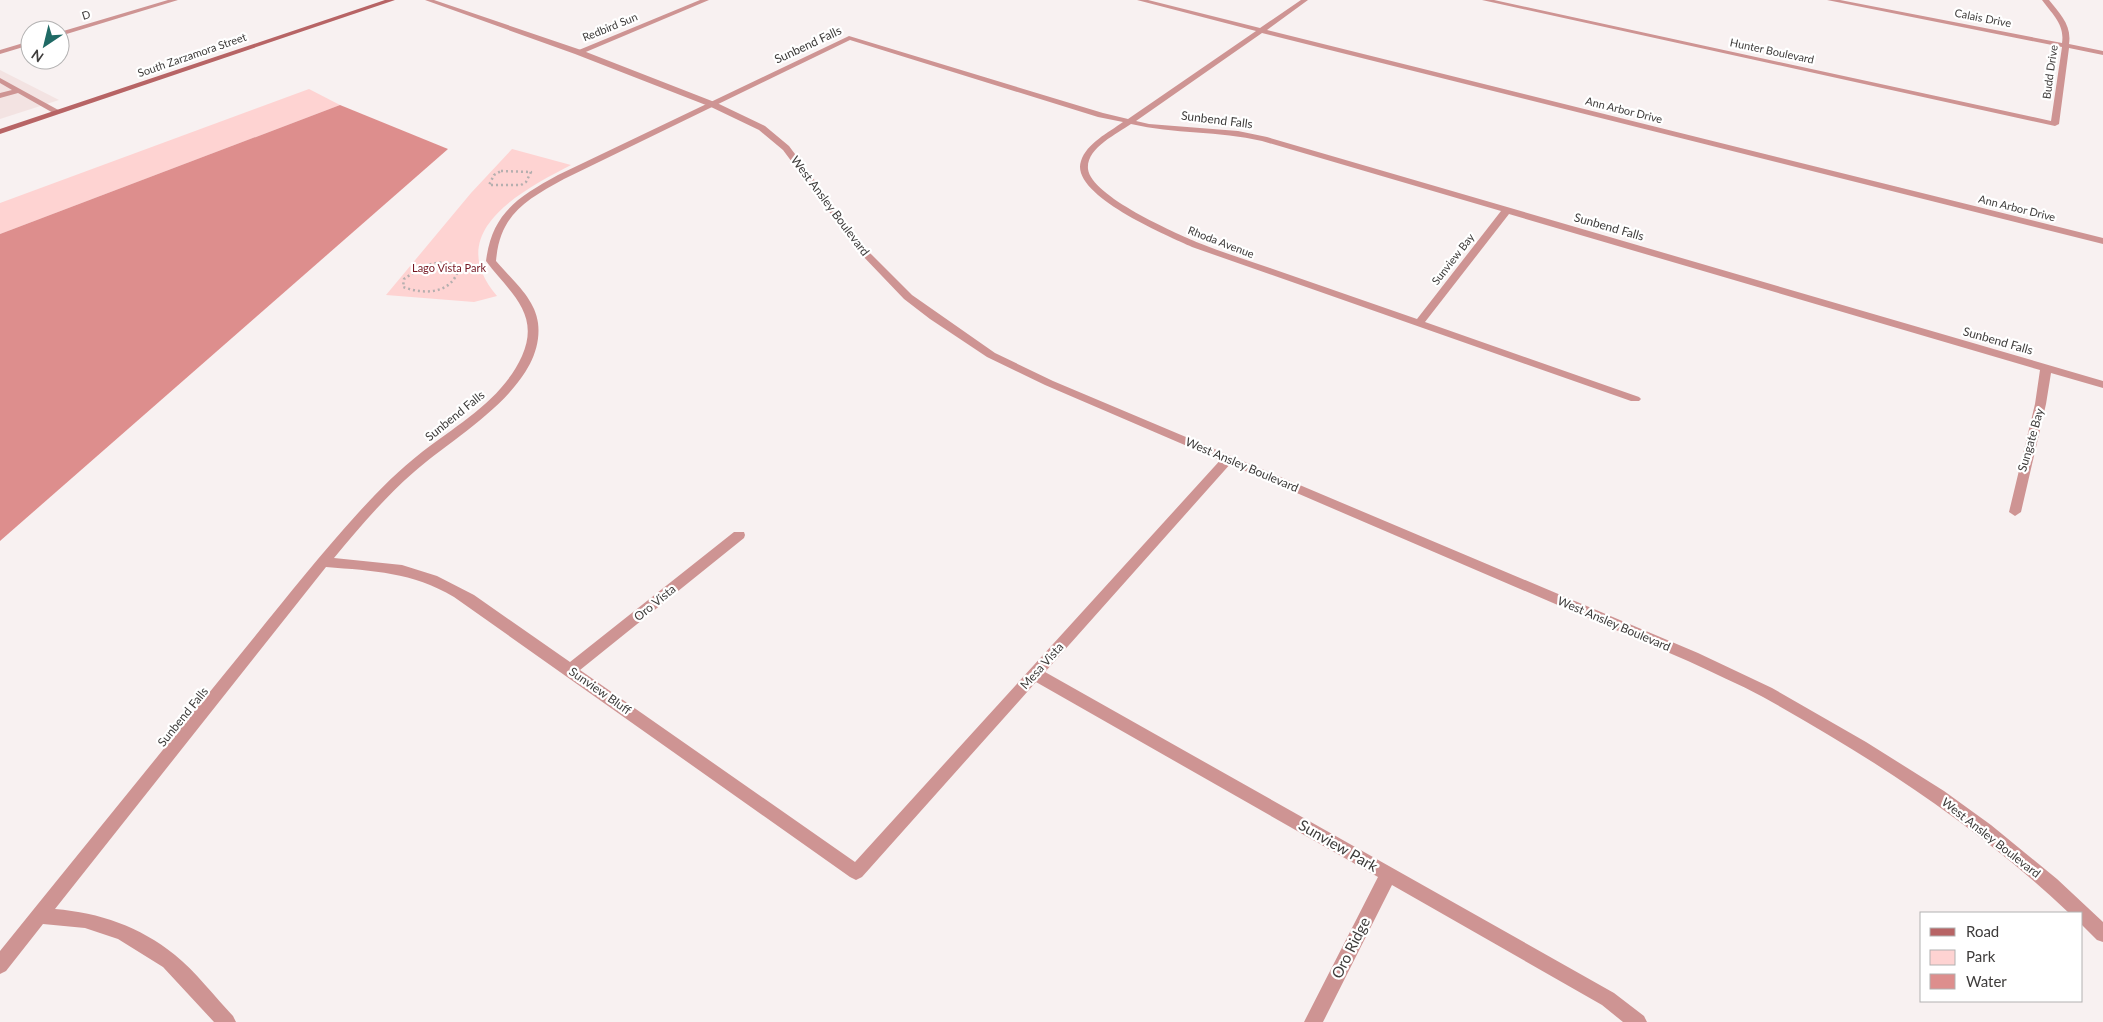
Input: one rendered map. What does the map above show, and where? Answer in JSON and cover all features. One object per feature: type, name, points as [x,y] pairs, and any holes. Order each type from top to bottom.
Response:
[{"type":"main road","name":"South Zarzamora Street","points":[[0,132],[392,0]]},
{"type":"street","name":"D","points":[[70,31],[175,0]]},
{"type":"street","name":"West Ansley Boulevard","points":[[428,0],[578,52],[714,105],[762,128],[786,148],[863,251],[908,297],[934,317],[991,355],[1049,383],[1693,657],[1768,692],[1861,747],[1946,802],[1985,830],[2051,885],[2079,912]]},
{"type":"street","name":"Redbird Sun","points":[[578,52],[706,0]]},
{"type":"street","name":"Ann Arbor Drive","points":[[1140,0],[2103,241]]},
{"type":"street","name":"Rhoda Avenue","points":[[1305,0],[1096,145],[1086,158],[1084,171],[1088,180],[1104,195],[1142,220],[1194,245],[1635,399]]},
{"type":"street","name":"Hunter Boulevard","points":[[1485,0],[2054,124]]},
{"type":"street","name":"Calais Drive","points":[[1830,0],[2103,53]]},
{"type":"street","name":"Budd Drive","points":[[2045,0],[2063,22],[2067,33],[2054,124]]},
{"type":"street","name":"Sunbend Falls","points":[[0,965],[323,562],[374,502],[412,466],[491,405],[523,367],[531,347],[534,329],[529,310],[520,295],[491,262],[496,234],[506,218],[526,199],[554,181],[849,38],[1101,116],[1149,126],[1238,133],[1264,139],[2103,385]]},
{"type":"street","points":[[0,52],[20,46]]},
{"type":"street","points":[[0,80],[58,112]]},
{"type":"street","points":[[0,96],[19,90]]},
{"type":"street","name":"Sunview Bay","points":[[1418,324],[1508,210]]},
{"type":"street","name":"Sungate Bay","points":[[2015,512],[2020,480],[2044,397],[2046,368]]},
{"type":"street","name":"Mesa Vista","points":[[856,872],[1228,459]]},
{"type":"street","name":"Oro Vista","points":[[570,670],[739,535]]},
{"type":"street","name":"Sunview Bluff","points":[[323,562],[392,568],[426,576],[445,584],[856,872]]},
{"type":"street","name":"Sunview Park","points":[[1035,674],[1608,999],[1638,1022]]},
{"type":"street","name":"Oro Ridge","points":[[1314,1022],[1388,875]]},
{"type":"street","points":[[39,916],[85,920],[123,932],[169,961],[227,1022]]},
{"type":"street","name":"West Ansley Boulevard","points":[[2083,916],[2103,934]]},
{"type":"path","points":[[531,172],[526,182],[521,185],[515,186],[489,185],[496,173],[531,172]]},
{"type":"path","points":[[459,268],[458,277],[455,281],[438,291],[425,293],[403,287],[404,280],[424,267],[443,262],[459,268],[472,266]]},
{"type":"shaded area","points":[[0,70],[59,100],[0,119]]},
{"type":"green space","points":[[309,89],[340,105],[0,234],[0,203]]},
{"type":"green space","name":"Lago Vista Park","points":[[512,149],[571,165],[531,187],[511,201],[495,216],[483,233],[478,252],[482,273],[497,296],[474,302],[386,295],[471,193]]},
{"type":"water","points":[[340,105],[448,149],[0,541],[0,234]]}]
